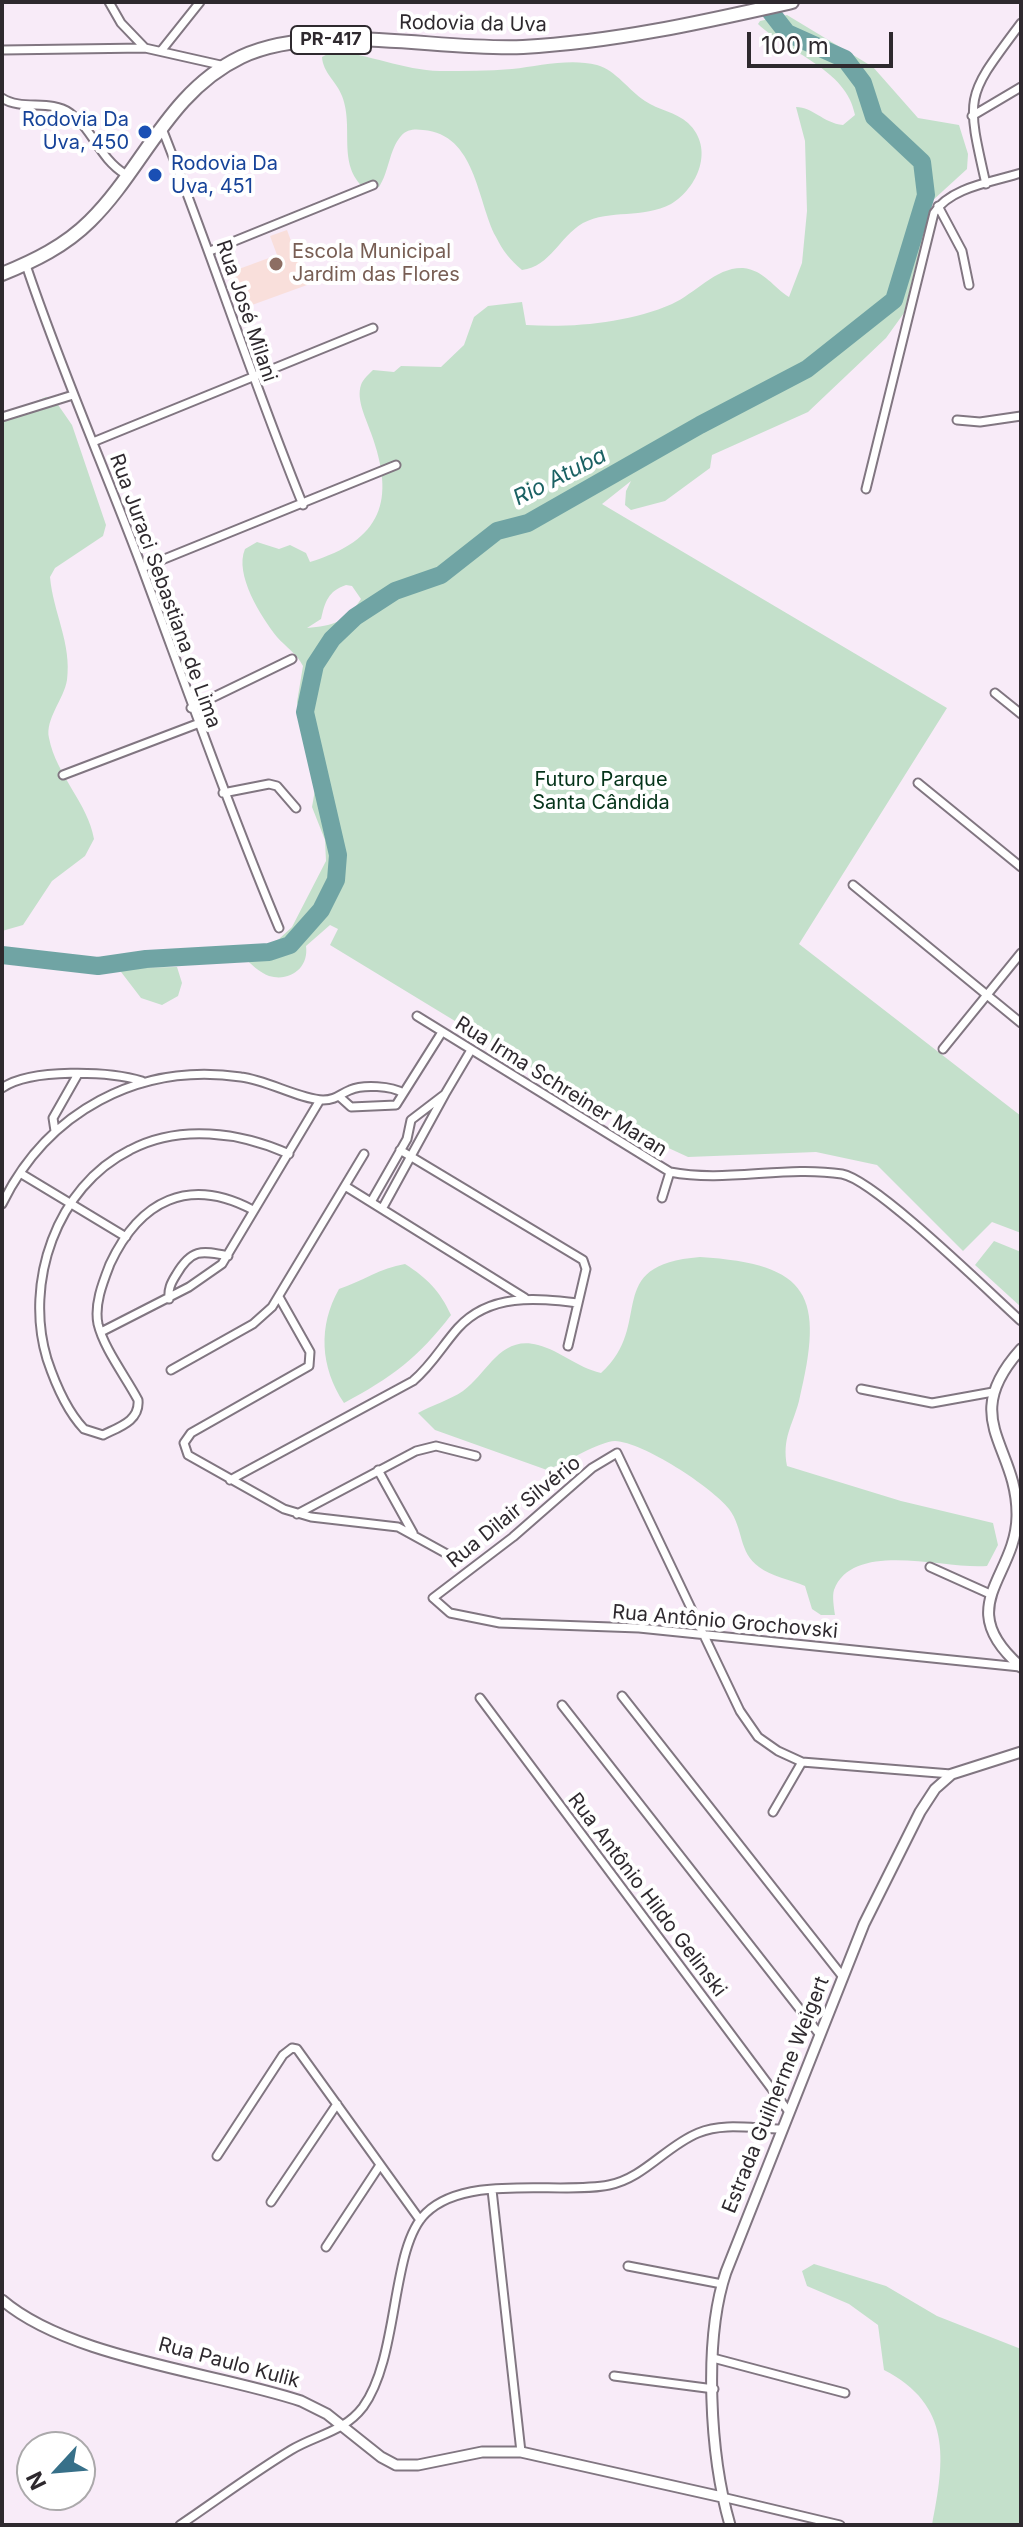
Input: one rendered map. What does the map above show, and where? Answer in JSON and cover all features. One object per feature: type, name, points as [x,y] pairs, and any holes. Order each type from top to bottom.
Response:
[{"type":"highway","name":"Rodovia da Uva","points":[[2,274],[26,265],[69,239],[92,220],[161,126],[184,101],[225,66],[270,45],[302,39],[471,47],[555,45],[632,35],[789,3]]},
{"type":"street","points":[[109,2],[121,23],[145,48]]},
{"type":"street","points":[[161,51],[200,2]]},
{"type":"street","points":[[986,184],[972,116],[976,85],[1021,23]]},
{"type":"street","points":[[2,50],[145,48],[225,66]]},
{"type":"street","points":[[972,116],[1021,87]]},
{"type":"street","points":[[2,98],[14,104],[57,107],[72,114],[109,164],[125,174]]},
{"type":"street","name":"Rua José Milani","points":[[161,126],[210,251],[251,379],[303,505]]},
{"type":"street","points":[[866,489],[927,234],[938,206],[958,193],[1021,173]]},
{"type":"street","points":[[210,251],[373,185]]},
{"type":"street","points":[[938,206],[962,251],[969,285]]},
{"type":"street","name":"Rua Juraci Sebastiana de Lima","points":[[26,265],[73,395],[142,568],[223,793],[279,928]]},
{"type":"street","points":[[93,442],[373,328]]},
{"type":"street","points":[[2,417],[73,395]]},
{"type":"street","points":[[957,420],[980,422],[1021,416]]},
{"type":"street","points":[[142,568],[396,465]]},
{"type":"street","points":[[191,708],[292,659]]},
{"type":"street","points":[[995,693],[1021,714]]},
{"type":"street","points":[[63,775],[197,724]]},
{"type":"street","points":[[918,783],[1021,867]]},
{"type":"street","points":[[223,793],[269,784],[277,786],[296,808]]},
{"type":"street","points":[[853,885],[1021,1023]]},
{"type":"street","points":[[943,1049],[1021,953]]},
{"type":"street","name":"Rua Irma Schreiner Maran","points":[[417,1016],[670,1172],[706,1175],[828,1173],[853,1177],[873,1189],[1021,1321]]},
{"type":"street","points":[[341,1098],[351,1107],[396,1105],[442,1032]]},
{"type":"street","points":[[382,1209],[471,1050]]},
{"type":"street","points":[[2,1088],[21,1078],[78,1074],[114,1075],[144,1081]]},
{"type":"street","points":[[55,1131],[53,1118],[78,1074]]},
{"type":"street","points":[[2,1204],[20,1173],[55,1131],[103,1096],[144,1081],[184,1075],[225,1075],[262,1081],[320,1100],[341,1098],[351,1090],[394,1087],[403,1093]]},
{"type":"street","points":[[371,1202],[416,1115],[445,1094]]},
{"type":"street","points":[[101,1332],[209,1276],[228,1256],[320,1100]]},
{"type":"street","points":[[416,1115],[424,1117],[429,1125]]},
{"type":"street","points":[[253,1210],[223,1196],[182,1196],[147,1212],[126,1237],[100,1295],[98,1322],[139,1404],[133,1418],[103,1435],[88,1432],[72,1414],[50,1368],[41,1329],[39,1297],[44,1265],[54,1234],[70,1205],[91,1180],[116,1158],[159,1140],[220,1134],[262,1143],[289,1154]]},
{"type":"street","points":[[400,1150],[580,1257],[586,1269],[568,1346]]},
{"type":"street","points":[[171,1370],[253,1324],[279,1297],[364,1154]]},
{"type":"street","points":[[662,1198],[670,1172]]},
{"type":"street","points":[[20,1173],[126,1237]]},
{"type":"street","points":[[345,1186],[525,1298]]},
{"type":"street","points":[[169,1299],[170,1285],[188,1256],[203,1251],[228,1256]]},
{"type":"street","points":[[279,1297],[310,1352],[309,1366],[198,1429],[184,1443],[191,1458],[297,1514],[382,1523],[413,1533],[447,1554]]},
{"type":"street","points":[[230,1480],[413,1381],[433,1363],[463,1324],[498,1303],[525,1298],[578,1303]]},
{"type":"street","points":[[1021,1349],[1001,1372],[993,1392],[995,1433],[1014,1493],[1019,1522],[990,1594],[989,1613],[995,1635],[1021,1667]]},
{"type":"street","points":[[861,1389],[932,1403],[993,1392]]},
{"type":"street","points":[[297,1514],[427,1447],[445,1447],[476,1456]]},
{"type":"street","name":"Rua Dilair Silvério","points":[[433,1598],[513,1537],[592,1468],[617,1453],[703,1634]]},
{"type":"street","points":[[378,1470],[413,1533]]},
{"type":"street","points":[[930,1567],[990,1594]]},
{"type":"street","name":"Rua Antônio Grochovski","points":[[433,1598],[450,1613],[489,1621],[703,1634],[1021,1667]]},
{"type":"street","points":[[703,1634],[749,1726],[767,1744],[802,1762],[952,1774],[1021,1752]]},
{"type":"street","points":[[622,1696],[843,1977]]},
{"type":"street","name":"Rua Antônio Hildo Gelinski","points":[[480,1698],[789,2112]]},
{"type":"street","points":[[562,1705],[820,2035]]},
{"type":"street","points":[[773,1812],[802,1762]]},
{"type":"street","name":"Estrada Guilherme Weigert","points":[[730,2525],[722,2497],[714,2389],[713,2324],[722,2284],[843,1977],[905,1839],[935,1789],[952,1774]]},
{"type":"street","points":[[217,2156],[287,2050],[292,2048],[301,2053],[420,2220]]},
{"type":"street","points":[[271,2202],[337,2104]]},
{"type":"street","points":[[180,2525],[291,2450],[344,2427],[364,2406],[394,2325],[403,2269],[420,2220],[445,2201],[492,2190],[538,2185],[613,2184],[631,2177],[700,2132],[721,2127],[782,2129]]},
{"type":"street","points":[[326,2247],[380,2165]]},
{"type":"street","points":[[492,2190],[521,2452]]},
{"type":"street","points":[[628,2266],[722,2284]]},
{"type":"street","name":"Rua Paulo Kulik","points":[[2,2300],[29,2320],[70,2338],[315,2407],[396,2465],[418,2465],[482,2452],[521,2452],[722,2497]]},
{"type":"street","points":[[713,2358],[845,2393]]},
{"type":"street","points":[[614,2376],[714,2389]]},
{"type":"street","points":[[722,2497],[840,2525]]},
{"type":"shaded area","name":"Escola Municipal Jardim das Flores","points":[[287,230],[307,285],[241,309],[228,273],[277,255],[270,236]]},
{"type":"green space","name":"Futuro Parque Santa Cândida","points":[[787,15],[873,67],[918,118],[959,125],[968,154],[967,169],[932,201],[904,313],[886,338],[808,412],[712,455],[710,468],[665,501],[631,510],[625,505],[626,491],[631,481],[602,504],[947,708],[799,944],[1021,1116],[1021,1233],[992,1222],[963,1251],[877,1165],[816,1152],[688,1157],[649,1139],[330,945],[338,929],[330,925],[306,946],[301,967],[291,975],[269,976],[243,957],[279,939],[292,927],[326,861],[325,840],[312,807],[316,784],[297,702],[303,666],[271,629],[251,595],[243,570],[245,549],[257,542],[279,549],[290,545],[306,553],[310,562],[334,553],[368,529],[377,515],[382,498],[382,479],[379,457],[361,403],[362,383],[373,370],[394,372],[401,366],[441,367],[464,345],[474,317],[488,306],[522,302],[526,325],[600,323],[638,316],[672,304],[724,272],[743,268],[763,276],[789,297],[802,263],[807,211],[805,141],[796,107],[843,125],[855,115],[841,85],[815,63],[770,34],[758,24]],"holes":[[[352,586],[361,599],[350,613],[332,624],[307,628],[321,619],[331,594],[340,587]]]},
{"type":"green space","points":[[333,51],[440,71],[503,70],[565,62],[597,65],[611,72],[645,101],[688,123],[701,144],[700,167],[689,188],[671,204],[660,209],[604,216],[583,223],[548,257],[522,270],[507,255],[496,237],[464,156],[454,143],[441,134],[420,130],[406,132],[394,148],[379,187],[368,191],[358,181],[349,159],[342,96],[323,63],[322,57]]},
{"type":"green space","points":[[46,397],[54,399],[72,425],[106,525],[103,536],[55,568],[50,577],[68,667],[65,687],[52,716],[49,738],[58,764],[91,826],[94,839],[85,856],[52,881],[23,925],[2,931],[2,415]]},
{"type":"green space","points":[[177,967],[182,983],[178,996],[162,1005],[141,998],[118,968]]},
{"type":"green space","points":[[994,1241],[1021,1252],[1021,1307],[975,1265]]},
{"type":"green space","points":[[700,1257],[766,1268],[787,1278],[800,1292],[808,1311],[810,1335],[807,1365],[787,1440],[787,1466],[901,1501],[993,1523],[998,1545],[987,1566],[903,1560],[860,1565],[844,1574],[834,1590],[835,1615],[821,1615],[812,1609],[805,1586],[769,1573],[752,1561],[734,1517],[720,1500],[693,1478],[659,1457],[615,1441],[547,1470],[435,1430],[418,1413],[463,1391],[504,1350],[514,1345],[538,1345],[601,1373],[617,1354],[626,1335],[639,1284],[650,1272],[669,1262]]},
{"type":"green space","points":[[405,1264],[432,1286],[451,1315],[403,1365],[344,1403],[326,1361],[325,1332],[332,1303],[339,1289]]},
{"type":"green space","points":[[814,2264],[886,2286],[937,2316],[1021,2349],[1021,2525],[932,2525],[940,2478],[940,2456],[932,2417],[922,2400],[906,2384],[884,2370],[878,2325],[849,2304],[807,2286],[802,2271]]},
{"type":"waterway","name":"Rio Atuba","points":[[2,955],[98,966],[146,959],[269,952],[290,945],[321,910],[336,880],[338,855],[305,712],[315,665],[332,639],[355,617],[395,591],[441,575],[497,531],[528,523],[700,425],[807,369],[894,300],[926,195],[922,162],[874,117],[863,83],[845,59],[787,33],[763,2]]},
{"type":"place","name":"Rodovia Da Uva, 450","points":[[145,132]]},
{"type":"place","name":"Rodovia Da Uva, 451","points":[[155,175]]},
{"type":"place","name":"Escola Municipal Jardim das Flores","points":[[276,264]]}]
